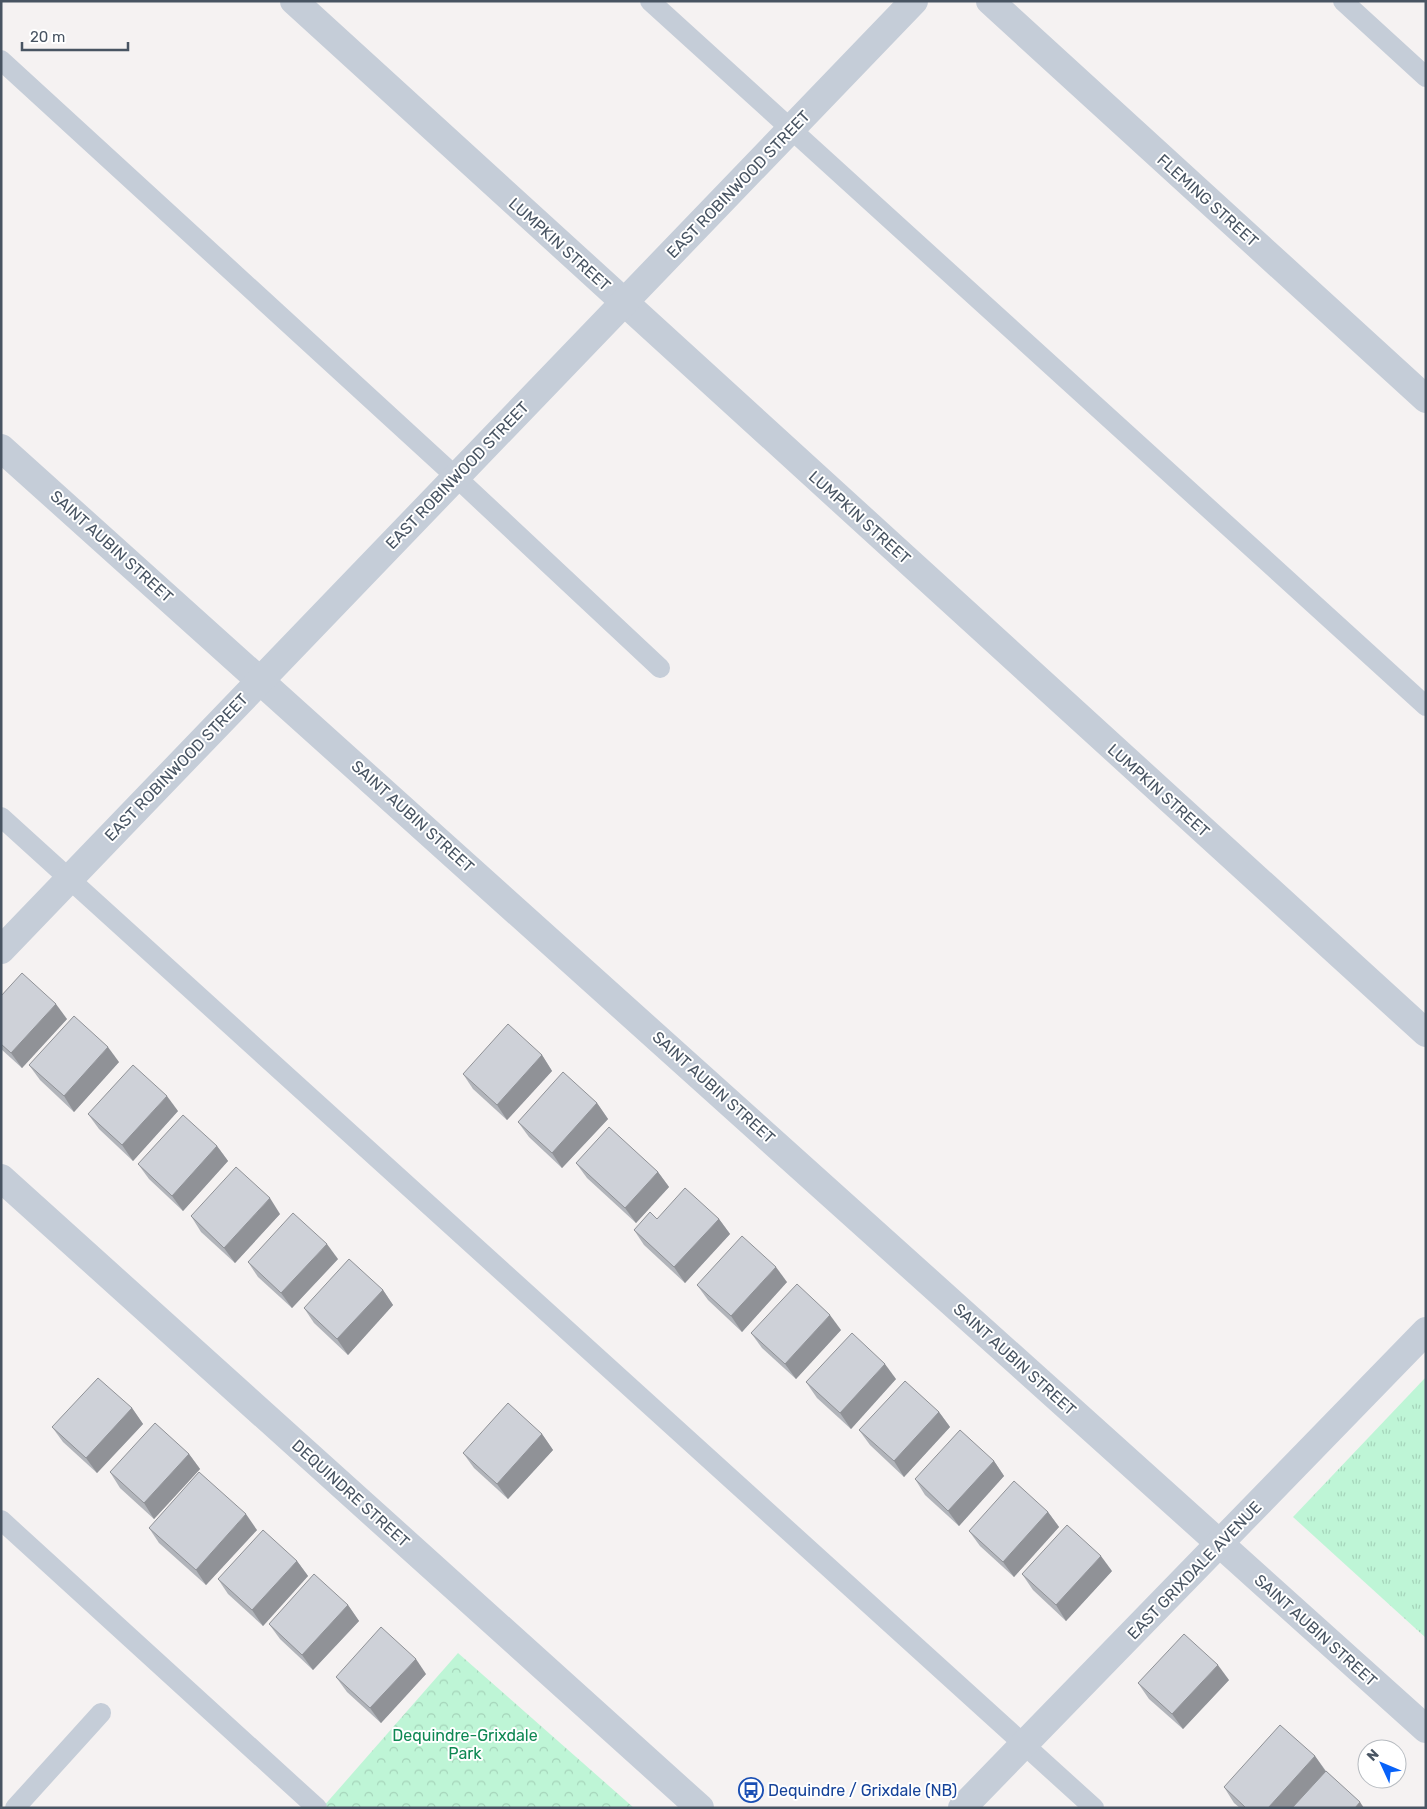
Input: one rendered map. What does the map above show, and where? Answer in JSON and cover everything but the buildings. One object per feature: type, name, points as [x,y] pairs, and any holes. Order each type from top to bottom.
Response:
[{"type":"street","name":"LUMPKIN STREET","points":[[294,1],[1426,1033]]},
{"type":"street","name":"EAST ROBINWOOD STREET","points":[[1,950],[914,1]]},
{"type":"street","name":"FLEMING STREET","points":[[990,1],[1426,399]]},
{"type":"street","name":"SAINT AUBIN STREET","points":[[1,448],[261,679],[1426,1729]]},
{"type":"street","name":"DEQUINDRE STREET","points":[[1,1178],[700,1808]]},
{"type":"street","name":"EAST GRIXDALE AVENUE","points":[[962,1808],[1221,1544],[1426,1331]]},
{"type":"lane","points":[[650,1],[1426,706]]},
{"type":"lane","points":[[1343,1],[1426,77]]},
{"type":"lane","points":[[1,60],[456,476],[660,668]]},
{"type":"lane","points":[[1,817],[1094,1808]]},
{"type":"lane","points":[[1,1520],[316,1808]]},
{"type":"lane","points":[[15,1808],[101,1714]]},
{"type":"green space","points":[[1426,1377],[1426,1638],[1293,1517]]},
{"type":"green space","name":"Dequindre-Grixdale Park","points":[[458,1653],[634,1808],[323,1807]]},
{"type":"place","name":"Dequindre / Grixdale (NB)","points":[[751,1790]]}]
